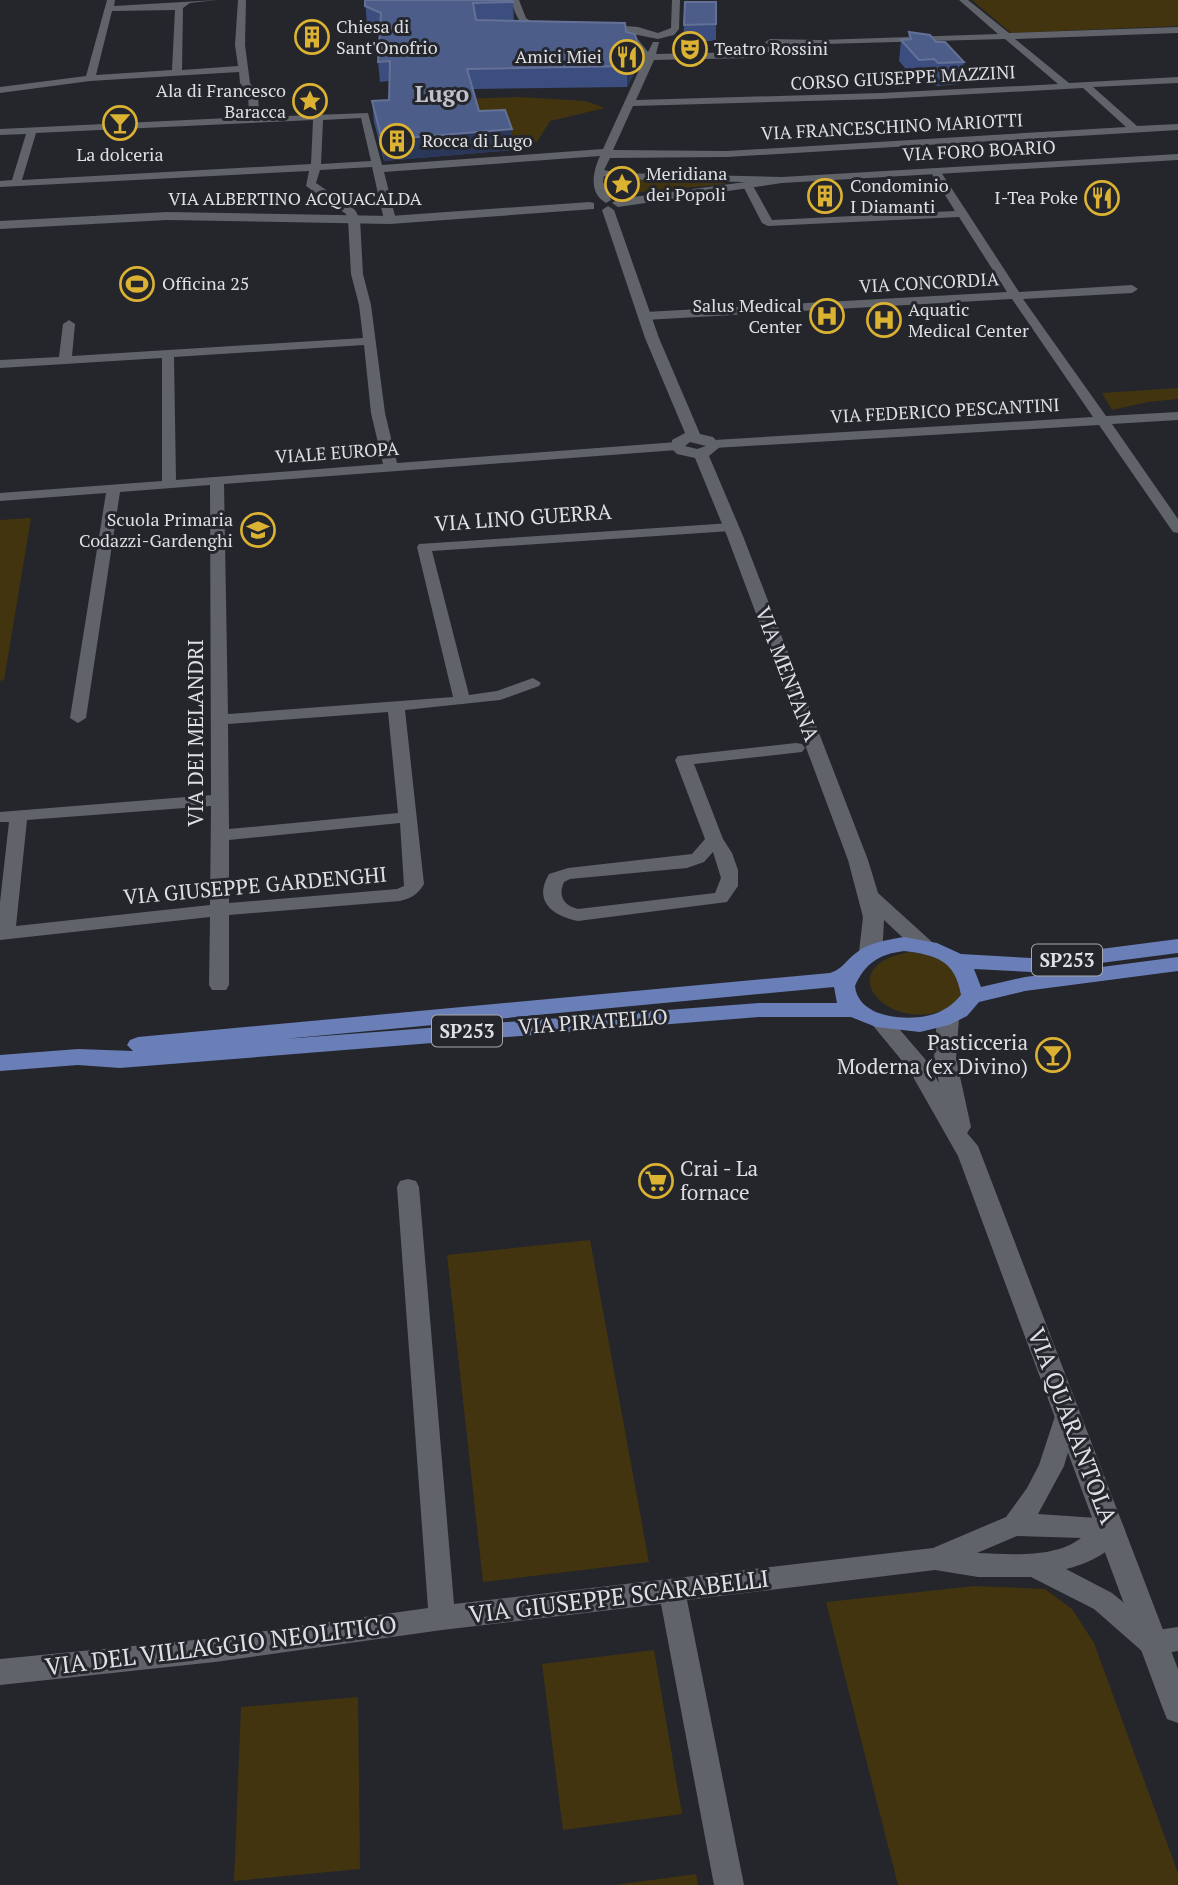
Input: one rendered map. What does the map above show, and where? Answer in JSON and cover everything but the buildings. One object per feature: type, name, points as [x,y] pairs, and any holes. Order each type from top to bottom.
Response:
[{"type":"main road","name":"VIA FORO BOARIO","points":[[610,204],[782,180],[1178,157]]},
{"type":"main road","name":"VIA ALBERTINO ACQUACALDA","points":[[0,225],[167,216],[390,220],[590,206],[594,201],[610,204]]},
{"type":"main road","name":"VIA MENTANA","points":[[610,204],[645,316],[680,408],[702,445],[869,896],[876,934],[870,952]]},
{"type":"main road","points":[[677,446],[685,452],[702,445]]},
{"type":"main road","name":"VIA MENTANA","points":[[869,896],[924,946]]},
{"type":"main road","name":"SP253","points":[[870,952],[904,944],[924,946],[956,961],[1031,965],[1178,946]]},
{"type":"main road","points":[[856,1010],[846,998],[844,987],[857,962],[870,952]]},
{"type":"main road","points":[[948,1019],[967,1006],[972,996],[971,978],[956,961]]},
{"type":"main road","name":"SP253","points":[[972,996],[1025,984],[1178,964]]},
{"type":"main road","name":"VIA PIRATELLO","points":[[78,1057],[110,1048],[832,981],[850,974]]},
{"type":"main road","name":"VIA PIRATELLO","points":[[0,1063],[78,1057],[120,1060],[745,1011],[856,1010],[881,1022],[908,1027],[948,1019]]},
{"type":"main road","name":"VIA QUARANTOLA","points":[[948,1019],[944,1058],[964,1149]]},
{"type":"main road","name":"VIA QUARANTOLA","points":[[881,1022],[917,1064],[964,1149]]},
{"type":"main road","name":"VIA QUARANTOLA","points":[[964,1149],[965,1146],[1112,1530],[1166,1641],[1178,1709]]},
{"type":"street","points":[[90,78],[110,5],[179,7],[188,1],[213,0]]},
{"type":"street","points":[[242,0],[242,69],[248,89],[253,93],[254,120]]},
{"type":"street","points":[[510,25],[532,29],[522,19],[515,0]]},
{"type":"street","points":[[610,204],[598,182],[598,173],[657,39],[675,29],[676,0]]},
{"type":"street","points":[[963,0],[1067,86]]},
{"type":"street","points":[[177,73],[179,7]]},
{"type":"street","points":[[657,39],[638,30],[594,31],[628,37],[637,42],[644,54],[651,56],[750,55],[761,50],[798,43]]},
{"type":"street","points":[[770,42],[1178,30]]},
{"type":"street","points":[[0,90],[90,78],[242,69]]},
{"type":"street","name":"CORSO GIUSEPPE MAZZINI","points":[[630,103],[812,98],[1178,80]]},
{"type":"street","points":[[1085,85],[1135,130]]},
{"type":"street","points":[[0,132],[365,115],[375,167],[390,220]]},
{"type":"street","points":[[318,117],[316,167],[310,184],[351,212],[354,219],[357,274],[365,304],[378,413],[391,469]]},
{"type":"street","name":"VIA FRANCESCHINO MARIOTTI","points":[[0,184],[316,167],[375,167],[608,153],[727,154],[1178,127]]},
{"type":"street","points":[[16,184],[32,131]]},
{"type":"street","points":[[935,171],[1015,295],[1178,529]]},
{"type":"street","name":"VIA FORO BOARIO","points":[[598,173],[619,176],[782,180]]},
{"type":"street","points":[[748,186],[768,223],[962,214]]},
{"type":"street","name":"VIA CONCORDIA","points":[[645,316],[1132,289]]},
{"type":"street","points":[[65,360],[69,324]]},
{"type":"street","points":[[0,363],[369,341]]},
{"type":"street","points":[[168,353],[169,484]]},
{"type":"street","name":"VIA FEDERICO PESCANTINI","points":[[702,445],[1178,416]]},
{"type":"street","name":"VIALE EUROPA","points":[[0,497],[677,446]]},
{"type":"street","name":"VIA DEI MELANDRI","points":[[217,481],[219,985]]},
{"type":"street","points":[[78,719],[114,488]]},
{"type":"street","name":"VIA LINO GUERRA","points":[[462,701],[424,547],[731,527]]},
{"type":"street","points":[[220,720],[462,701],[500,695],[533,683]]},
{"type":"street","name":"VIA GIUSEPPE GARDENGHI","points":[[3,934],[400,895],[411,890],[415,884],[396,706]]},
{"type":"street","points":[[714,840],[698,859],[687,862],[556,877],[550,892],[551,900],[568,914],[578,915],[720,898],[727,894],[731,884],[721,848],[714,840],[684,760],[796,748]]},
{"type":"street","points":[[3,934],[9,816],[219,800]]},
{"type":"street","points":[[219,835],[408,817]]},
{"type":"street","name":"VIA GIUSEPPE SCARABELLI","points":[[408,1186],[442,1618],[935,1559]]},
{"type":"street","points":[[1015,1525],[1036,1496],[1051,1466],[1066,1414]]},
{"type":"street","points":[[935,1559],[1015,1525],[1059,1525],[1112,1530]]},
{"type":"street","points":[[935,1559],[978,1565],[1034,1565],[1080,1554],[1112,1530]]},
{"type":"street","points":[[1034,1565],[1103,1601],[1166,1641]]},
{"type":"street","points":[[671,1591],[729,1885]]},
{"type":"street","name":"VIA DEL VILLAGGIO NEOLITICO","points":[[0,1672],[215,1650],[442,1618]]},
{"type":"shaded area","points":[[972,0],[1178,0],[1178,26],[1011,33]]},
{"type":"shaded area","points":[[519,97],[586,101],[605,108],[550,121],[537,142],[496,144],[464,99]]},
{"type":"shaded area","points":[[604,178],[724,180],[725,184],[620,194],[609,191]]},
{"type":"shaded area","points":[[1178,388],[1178,399],[1112,410],[1102,393]]},
{"type":"shaded area","points":[[31,518],[4,680],[0,681],[0,520]]},
{"type":"shaded area","points":[[910,952],[936,958],[958,971],[962,1000],[938,1012],[915,1015],[895,1010],[879,1000],[871,987],[871,973],[884,961]]},
{"type":"shaded area","points":[[590,1240],[649,1562],[483,1582],[447,1255]]},
{"type":"shaded area","points":[[975,1586],[1045,1589],[1072,1609],[1094,1643],[1178,1873],[1178,1885],[898,1885],[826,1602]]},
{"type":"shaded area","points":[[654,1650],[682,1814],[563,1830],[542,1664]]},
{"type":"shaded area","points":[[358,1697],[360,1869],[234,1881],[241,1707]]},
{"type":"shaded area","points":[[696,1874],[698,1885],[614,1885]]},
{"type":"place","name":"Chiesa di Sant'Onofrio","points":[[312,37]]},
{"type":"place","name":"Teatro Rossini","points":[[690,49]]},
{"type":"place","name":"Amici Miei","points":[[627,57]]},
{"type":"place","name":"Ala di Francesco Baracca","points":[[310,101]]},
{"type":"place","name":"La dolceria","points":[[120,123]]},
{"type":"place","name":"Rocca di Lugo","points":[[397,141]]},
{"type":"place","name":"Meridiana dei Popoli","points":[[622,184]]},
{"type":"place","name":"Condominio I Diamanti","points":[[825,196]]},
{"type":"place","name":"I-Tea Poke","points":[[1102,198]]},
{"type":"place","name":"Officina 25","points":[[137,284]]},
{"type":"place","name":"Salus Medical Center","points":[[827,316]]},
{"type":"place","name":"Aquatic Medical Center","points":[[884,320]]},
{"type":"place","name":"Scuola Primaria Codazzi-Gardenghi","points":[[258,530]]},
{"type":"place","name":"Pasticceria Moderna (ex Divino)","points":[[1053,1055]]},
{"type":"place","name":"Crai - La fornace","points":[[656,1181]]},
{"type":"district","name":"Lugo","points":[[442,94]]}]
